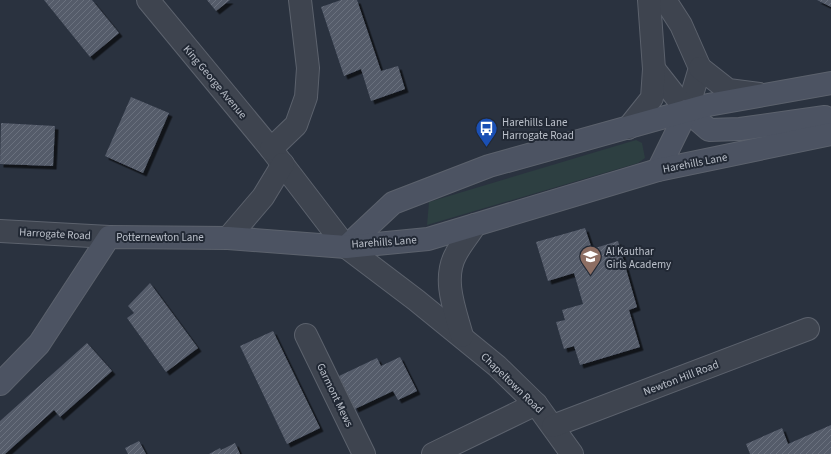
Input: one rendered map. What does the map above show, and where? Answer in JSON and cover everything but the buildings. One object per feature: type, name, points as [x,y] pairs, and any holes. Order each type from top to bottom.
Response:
[{"type":"main road","name":"Harehills Lane","points":[[346,247],[393,203],[489,166],[708,105],[831,82]]},
{"type":"main road","points":[[658,170],[687,111],[709,130],[740,129],[825,117],[831,120]]},
{"type":"main road","name":"Harehills Lane","points":[[346,247],[428,239],[658,170],[831,134]]},
{"type":"main road","name":"Potternewton Lane","points":[[0,384],[39,344],[109,237],[228,238],[346,247]]},
{"type":"street","name":"King George Avenue","points":[[148,0],[277,156],[346,247]]},
{"type":"street","points":[[228,238],[262,197],[277,156],[296,125],[306,97],[308,68],[300,0]]},
{"type":"street","points":[[628,128],[652,98],[654,69],[649,0]]},
{"type":"street","points":[[665,0],[680,25],[700,68],[687,111]]},
{"type":"street","name":"Harehills Lane","points":[[700,68],[728,90],[764,95]]},
{"type":"street","points":[[654,69],[687,111]]},
{"type":"street","points":[[462,336],[449,286],[450,270],[455,255],[475,225]]},
{"type":"street","name":"Harrogate Road","points":[[0,231],[109,237]]},
{"type":"street","name":"Chapeltown Road","points":[[346,247],[462,336],[536,404],[572,454]]},
{"type":"street","name":"Newton Hill Road","points":[[553,426],[808,330]]},
{"type":"street","name":"Garmont Mews","points":[[306,335],[364,454]]},
{"type":"street","points":[[433,454],[536,404]]},
{"type":"shaded area","points":[[636,140],[642,143],[645,158],[638,163],[427,225],[429,202]]},
{"type":"place","name":"Harehills Lane Harrogate Road","points":[[487,148]]},
{"type":"place","name":"Al Kauthar Girls Academy","points":[[590,276]]}]
